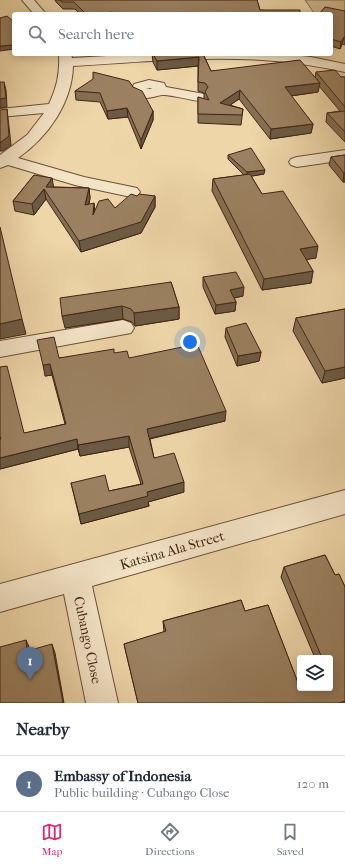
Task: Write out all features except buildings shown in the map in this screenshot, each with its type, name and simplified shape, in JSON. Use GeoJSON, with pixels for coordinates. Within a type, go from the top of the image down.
{"type":"FeatureCollection","features":[{"type":"Feature","properties":{"kind":"street"},"geometry":{"type":"LineString","coordinates":[[28,0],[38,12]]}},
{"type":"Feature","properties":{"kind":"street"},"geometry":{"type":"LineString","coordinates":[[3,161],[24,146],[47,121],[66,78],[66,58],[148,58],[194,56]]}},
{"type":"Feature","properties":{"kind":"street"},"geometry":{"type":"LineString","coordinates":[[269,56],[284,57],[345,68]]}},
{"type":"Feature","properties":{"kind":"street"},"geometry":{"type":"LineString","coordinates":[[148,58],[154,87],[199,97]]}},
{"type":"Feature","properties":{"kind":"street"},"geometry":{"type":"LineString","coordinates":[[0,113],[54,108]]}},
{"type":"Feature","properties":{"kind":"street"},"geometry":{"type":"LineString","coordinates":[[297,162],[345,155]]}},
{"type":"Feature","properties":{"kind":"street"},"geometry":{"type":"LineString","coordinates":[[3,161],[80,181],[131,192]]}},
{"type":"Feature","properties":{"kind":"street"},"geometry":{"type":"LineString","coordinates":[[0,349],[123,328]]}},
{"type":"Feature","properties":{"kind":"street","name":"Katsina Ala Street"},"geometry":{"type":"LineString","coordinates":[[0,598],[345,502]]}},
{"type":"Feature","properties":{"kind":"street","name":"Cubango Close"},"geometry":{"type":"LineString","coordinates":[[75,577],[102,703]]}},
{"type":"Feature","properties":{"kind":"shaded area"},"geometry":{"type":"Polygon","coordinates":[[[305,0],[345,0],[345,15],[333,14],[333,12],[313,12],[305,0]]]}},
{"type":"Feature","properties":{"kind":"place","name":"Embassy of Indonesia"},"geometry":{"type":"Point","coordinates":[30,680]}}]}
